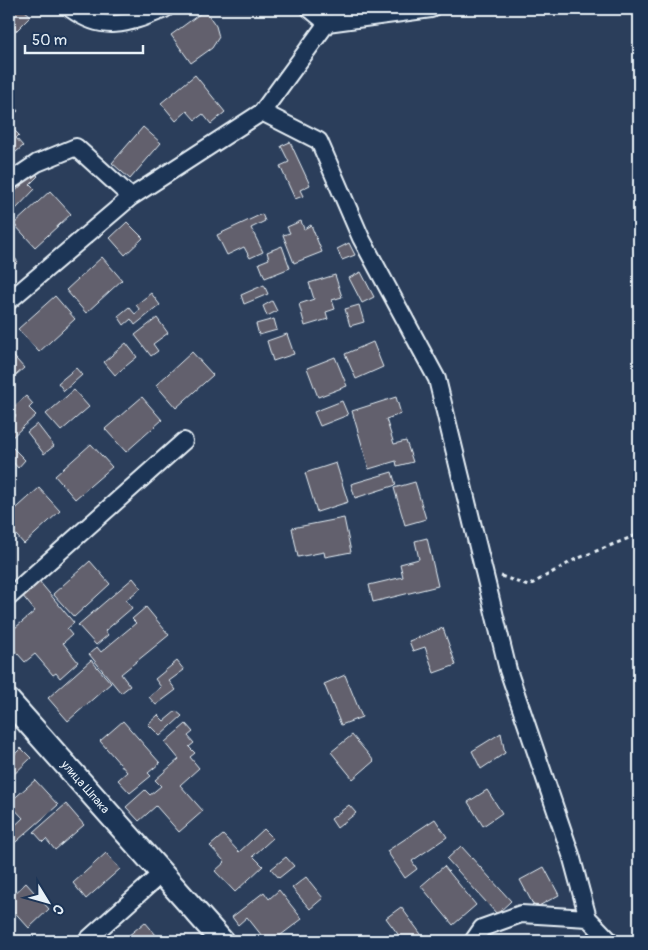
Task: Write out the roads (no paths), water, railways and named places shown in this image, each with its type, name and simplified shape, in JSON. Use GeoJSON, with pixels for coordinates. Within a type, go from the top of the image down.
{"type":"FeatureCollection","features":[{"type":"Feature","properties":{"kind":"street"},"geometry":{"type":"LineString","coordinates":[[71,9],[80,16],[107,25],[136,20],[165,9]]}},
{"type":"Feature","properties":{"kind":"street"},"geometry":{"type":"LineString","coordinates":[[310,9],[327,23]]}},
{"type":"Feature","properties":{"kind":"street"},"geometry":{"type":"LineString","coordinates":[[9,301],[131,197],[262,112],[327,23],[431,9]]}},
{"type":"Feature","properties":{"kind":"street"},"geometry":{"type":"LineString","coordinates":[[262,112],[319,141],[362,238],[437,379],[508,670],[571,855],[588,918],[610,941]]}},
{"type":"Feature","properties":{"kind":"street"},"geometry":{"type":"LineString","coordinates":[[9,182],[37,163],[76,147],[131,197]]}},
{"type":"Feature","properties":{"kind":"street"},"geometry":{"type":"LineString","coordinates":[[9,596],[184,441]]}},
{"type":"Feature","properties":{"kind":"street","name":"улица Шпака"},"geometry":{"type":"LineString","coordinates":[[9,701],[222,941]]}},
{"type":"Feature","properties":{"kind":"street"},"geometry":{"type":"LineString","coordinates":[[86,941],[161,874]]}},
{"type":"Feature","properties":{"kind":"street"},"geometry":{"type":"LineString","coordinates":[[473,941],[482,928],[521,914],[588,918]]}}]}
